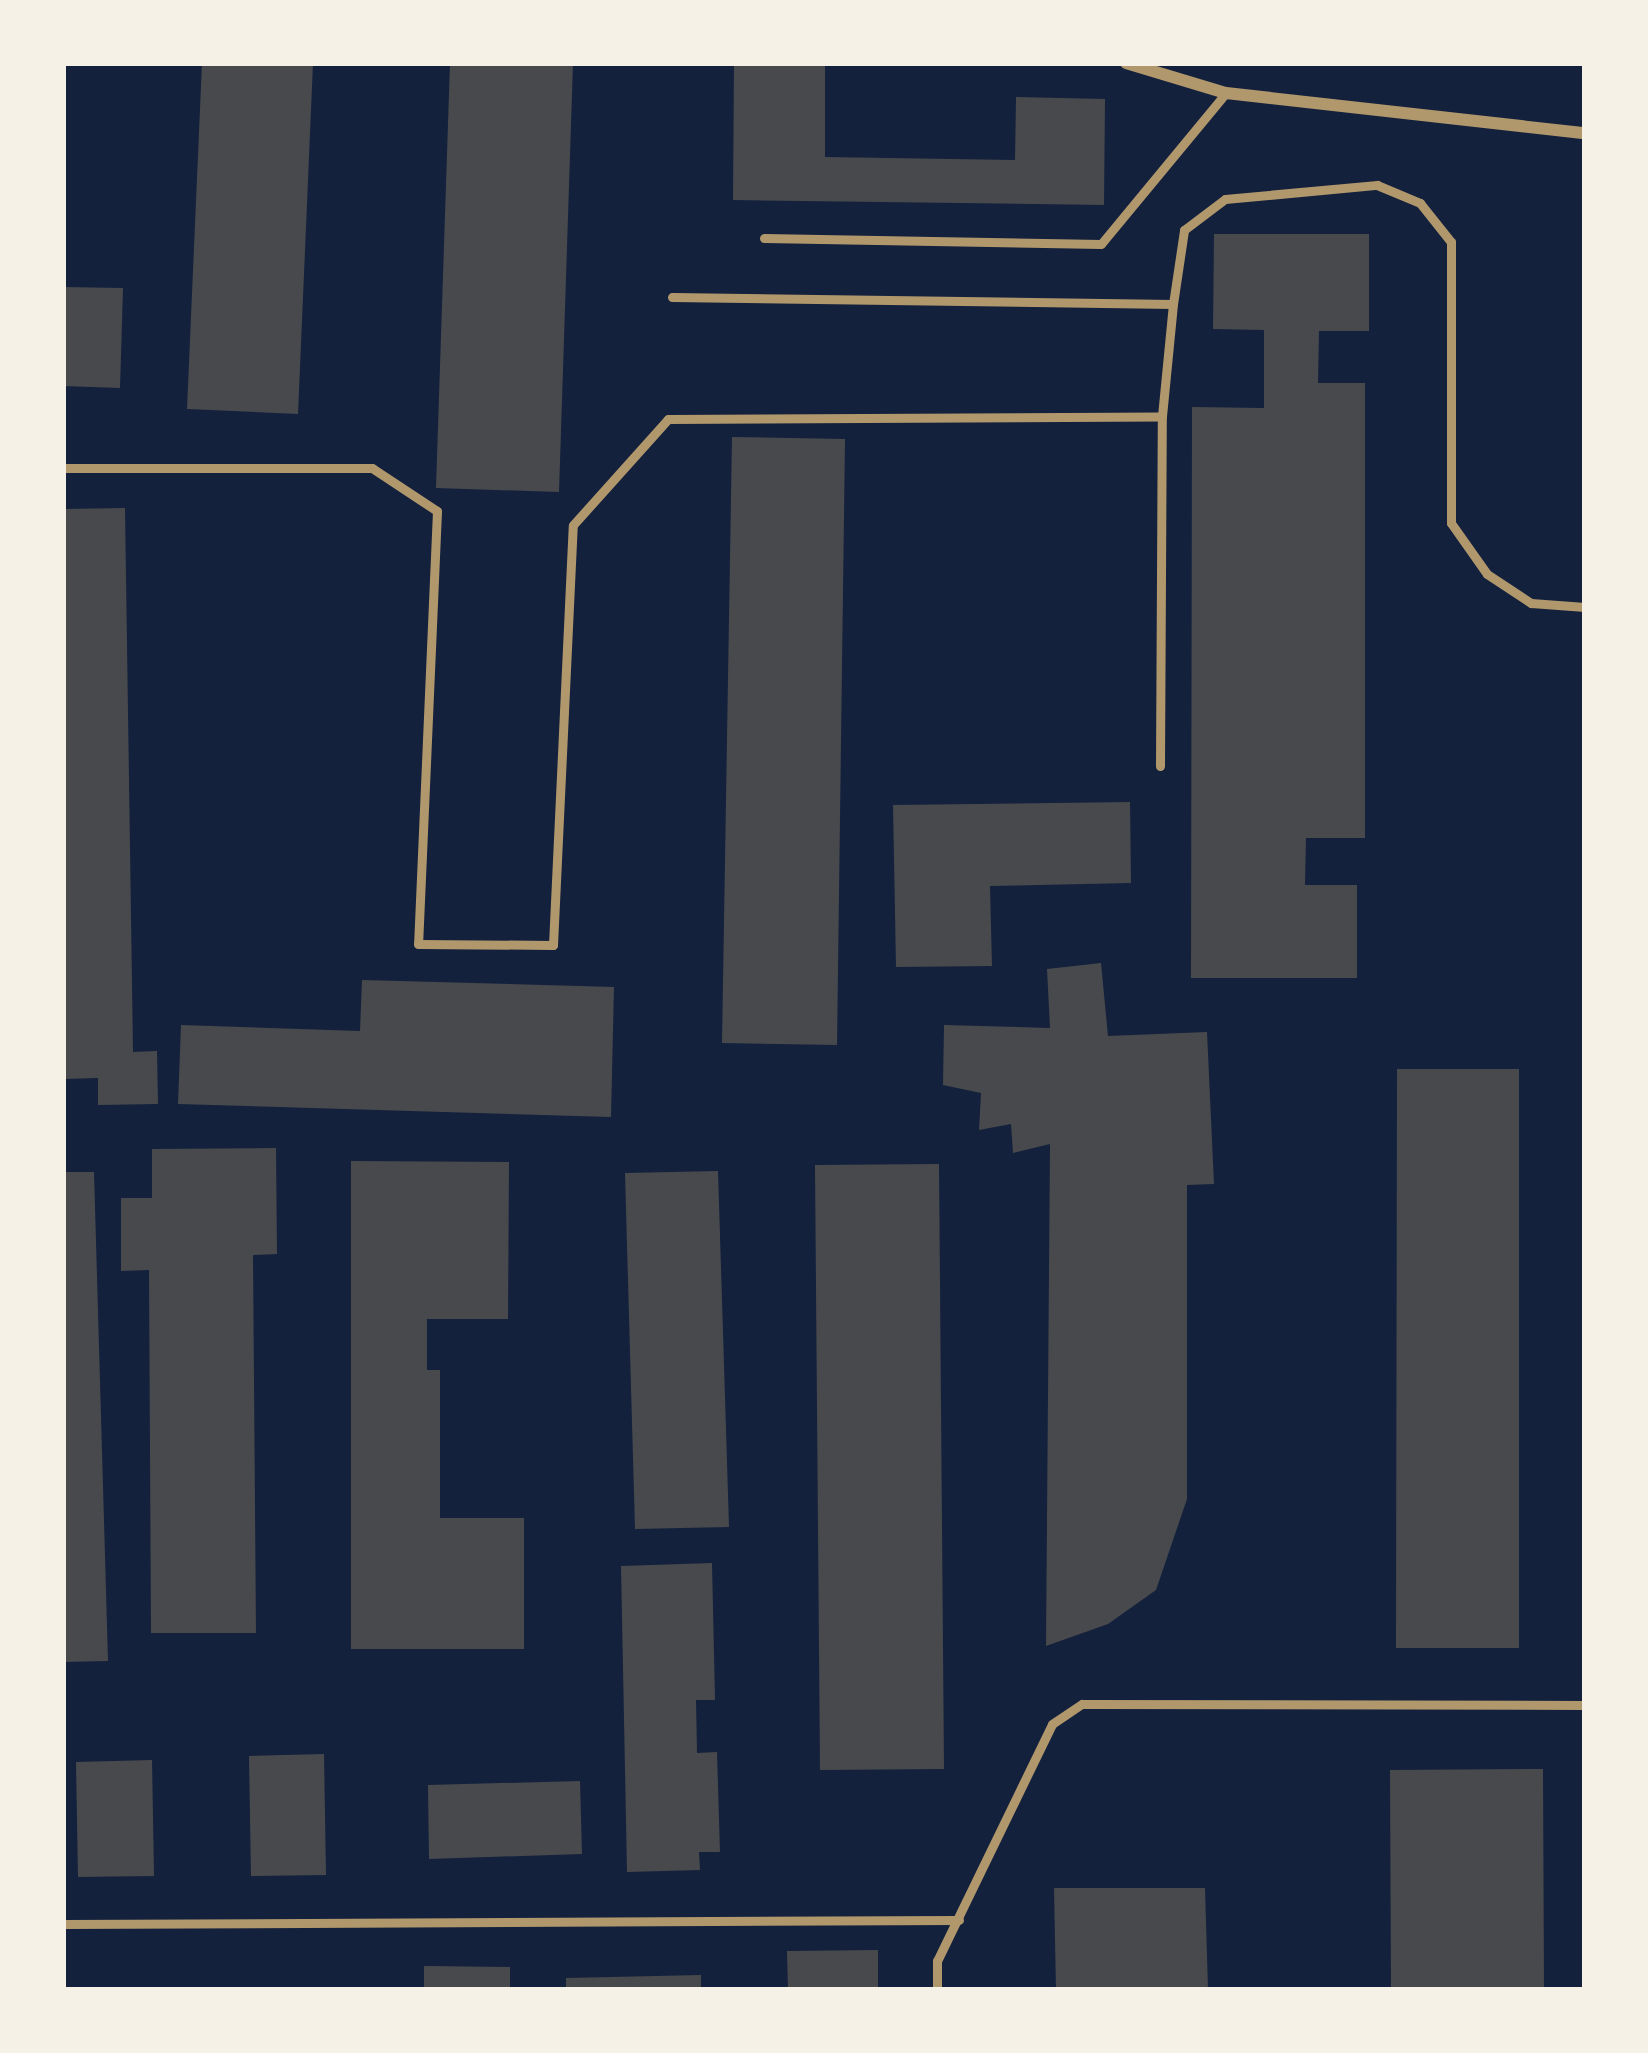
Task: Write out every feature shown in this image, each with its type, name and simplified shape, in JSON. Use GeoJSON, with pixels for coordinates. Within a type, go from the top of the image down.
{"type":"FeatureCollection","features":[{"type":"Feature","properties":{"kind":"street"},"geometry":{"type":"LineString","coordinates":[[1126,63],[1226,93],[1585,133]]}},
{"type":"Feature","properties":{"kind":"lane"},"geometry":{"type":"LineString","coordinates":[[764,238],[1101,244],[1226,93]]}},
{"type":"Feature","properties":{"kind":"lane"},"geometry":{"type":"LineString","coordinates":[[1160,766],[1162,416],[1173,304],[1184,230],[1225,199],[1377,185],[1420,203],[1451,242],[1451,523],[1487,574],[1531,603],[1585,607]]}},
{"type":"Feature","properties":{"kind":"lane"},"geometry":{"type":"LineString","coordinates":[[672,297],[1173,304]]}},
{"type":"Feature","properties":{"kind":"lane"},"geometry":{"type":"LineString","coordinates":[[63,468],[372,468],[437,511],[418,944],[553,945],[573,525],[668,419],[1162,416]]}},
{"type":"Feature","properties":{"kind":"lane"},"geometry":{"type":"LineString","coordinates":[[937,1990],[938,1960],[1052,1724],[1082,1705],[1585,1705]]}},
{"type":"Feature","properties":{"kind":"lane"},"geometry":{"type":"LineString","coordinates":[[63,1924],[959,1920]]}},
{"type":"Feature","properties":{"kind":"building"},"geometry":{"type":"Polygon","coordinates":[[[202,63],[313,63],[298,414],[187,409],[202,63]]]}},
{"type":"Feature","properties":{"kind":"building"},"geometry":{"type":"Polygon","coordinates":[[[450,63],[573,63],[559,492],[436,488],[450,63]]]}},
{"type":"Feature","properties":{"kind":"building"},"geometry":{"type":"Polygon","coordinates":[[[734,63],[825,63],[825,157],[1015,160],[1016,97],[1105,99],[1104,205],[733,200],[734,63]]]}},
{"type":"Feature","properties":{"kind":"building"},"geometry":{"type":"Polygon","coordinates":[[[1214,234],[1369,234],[1369,331],[1319,331],[1318,383],[1365,383],[1365,838],[1306,838],[1305,885],[1357,885],[1357,978],[1191,978],[1192,407],[1264,408],[1264,330],[1213,329],[1214,234]]]}},
{"type":"Feature","properties":{"kind":"building"},"geometry":{"type":"Polygon","coordinates":[[[63,287],[123,288],[120,388],[63,386],[63,287]]]}},
{"type":"Feature","properties":{"kind":"building"},"geometry":{"type":"Polygon","coordinates":[[[732,437],[845,439],[837,1045],[722,1043],[732,437]]]}},
{"type":"Feature","properties":{"kind":"building"},"geometry":{"type":"Polygon","coordinates":[[[125,508],[133,1052],[157,1051],[158,1104],[98,1105],[98,1078],[63,1079],[63,509],[125,508]]]}},
{"type":"Feature","properties":{"kind":"building"},"geometry":{"type":"Polygon","coordinates":[[[1130,802],[1131,883],[990,886],[992,966],[896,967],[893,805],[1130,802]]]}},
{"type":"Feature","properties":{"kind":"building"},"geometry":{"type":"Polygon","coordinates":[[[1101,963],[1108,1036],[1207,1032],[1214,1184],[1187,1185],[1187,1499],[1156,1590],[1108,1624],[1046,1646],[1050,1144],[1013,1153],[1011,1124],[979,1130],[981,1093],[943,1085],[944,1025],[1050,1028],[1047,969],[1101,963]]]}},
{"type":"Feature","properties":{"kind":"building"},"geometry":{"type":"Polygon","coordinates":[[[362,980],[614,987],[611,1117],[178,1104],[181,1025],[360,1031],[362,980]]]}},
{"type":"Feature","properties":{"kind":"building"},"geometry":{"type":"Polygon","coordinates":[[[1397,1069],[1519,1069],[1519,1648],[1396,1648],[1397,1069]]]}},
{"type":"Feature","properties":{"kind":"building"},"geometry":{"type":"Polygon","coordinates":[[[276,1148],[277,1254],[253,1255],[256,1633],[151,1633],[149,1270],[121,1271],[121,1198],[152,1198],[152,1149],[276,1148]]]}},
{"type":"Feature","properties":{"kind":"building"},"geometry":{"type":"Polygon","coordinates":[[[351,1161],[509,1162],[508,1319],[427,1319],[427,1370],[440,1370],[440,1518],[524,1518],[524,1649],[351,1649],[351,1161]]]}},
{"type":"Feature","properties":{"kind":"building"},"geometry":{"type":"Polygon","coordinates":[[[939,1164],[944,1769],[820,1770],[815,1165],[939,1164]]]}},
{"type":"Feature","properties":{"kind":"building"},"geometry":{"type":"Polygon","coordinates":[[[718,1171],[729,1527],[635,1529],[625,1173],[718,1171]]]}},
{"type":"Feature","properties":{"kind":"building"},"geometry":{"type":"Polygon","coordinates":[[[63,1172],[94,1172],[108,1661],[63,1662],[63,1172]]]}},
{"type":"Feature","properties":{"kind":"building"},"geometry":{"type":"Polygon","coordinates":[[[712,1563],[715,1700],[696,1700],[697,1753],[717,1752],[720,1852],[699,1852],[700,1870],[627,1872],[621,1566],[712,1563]]]}},
{"type":"Feature","properties":{"kind":"building"},"geometry":{"type":"Polygon","coordinates":[[[324,1754],[326,1875],[251,1876],[249,1756],[324,1754]]]}},
{"type":"Feature","properties":{"kind":"building"},"geometry":{"type":"Polygon","coordinates":[[[152,1760],[154,1876],[78,1877],[76,1762],[152,1760]]]}},
{"type":"Feature","properties":{"kind":"building"},"geometry":{"type":"Polygon","coordinates":[[[1543,1769],[1544,1990],[1391,1990],[1390,1770],[1543,1769]]]}},
{"type":"Feature","properties":{"kind":"building"},"geometry":{"type":"Polygon","coordinates":[[[580,1781],[582,1854],[429,1859],[428,1785],[580,1781]]]}},
{"type":"Feature","properties":{"kind":"building"},"geometry":{"type":"Polygon","coordinates":[[[1054,1888],[1205,1888],[1208,1990],[1056,1990],[1054,1888]]]}},
{"type":"Feature","properties":{"kind":"building"},"geometry":{"type":"Polygon","coordinates":[[[878,1950],[878,1990],[788,1990],[787,1951],[878,1950]]]}},
{"type":"Feature","properties":{"kind":"building"},"geometry":{"type":"Polygon","coordinates":[[[424,1966],[510,1967],[510,1990],[424,1990],[424,1966]]]}},
{"type":"Feature","properties":{"kind":"building"},"geometry":{"type":"Polygon","coordinates":[[[701,1975],[701,1990],[566,1990],[566,1978],[701,1975]]]}}]}
